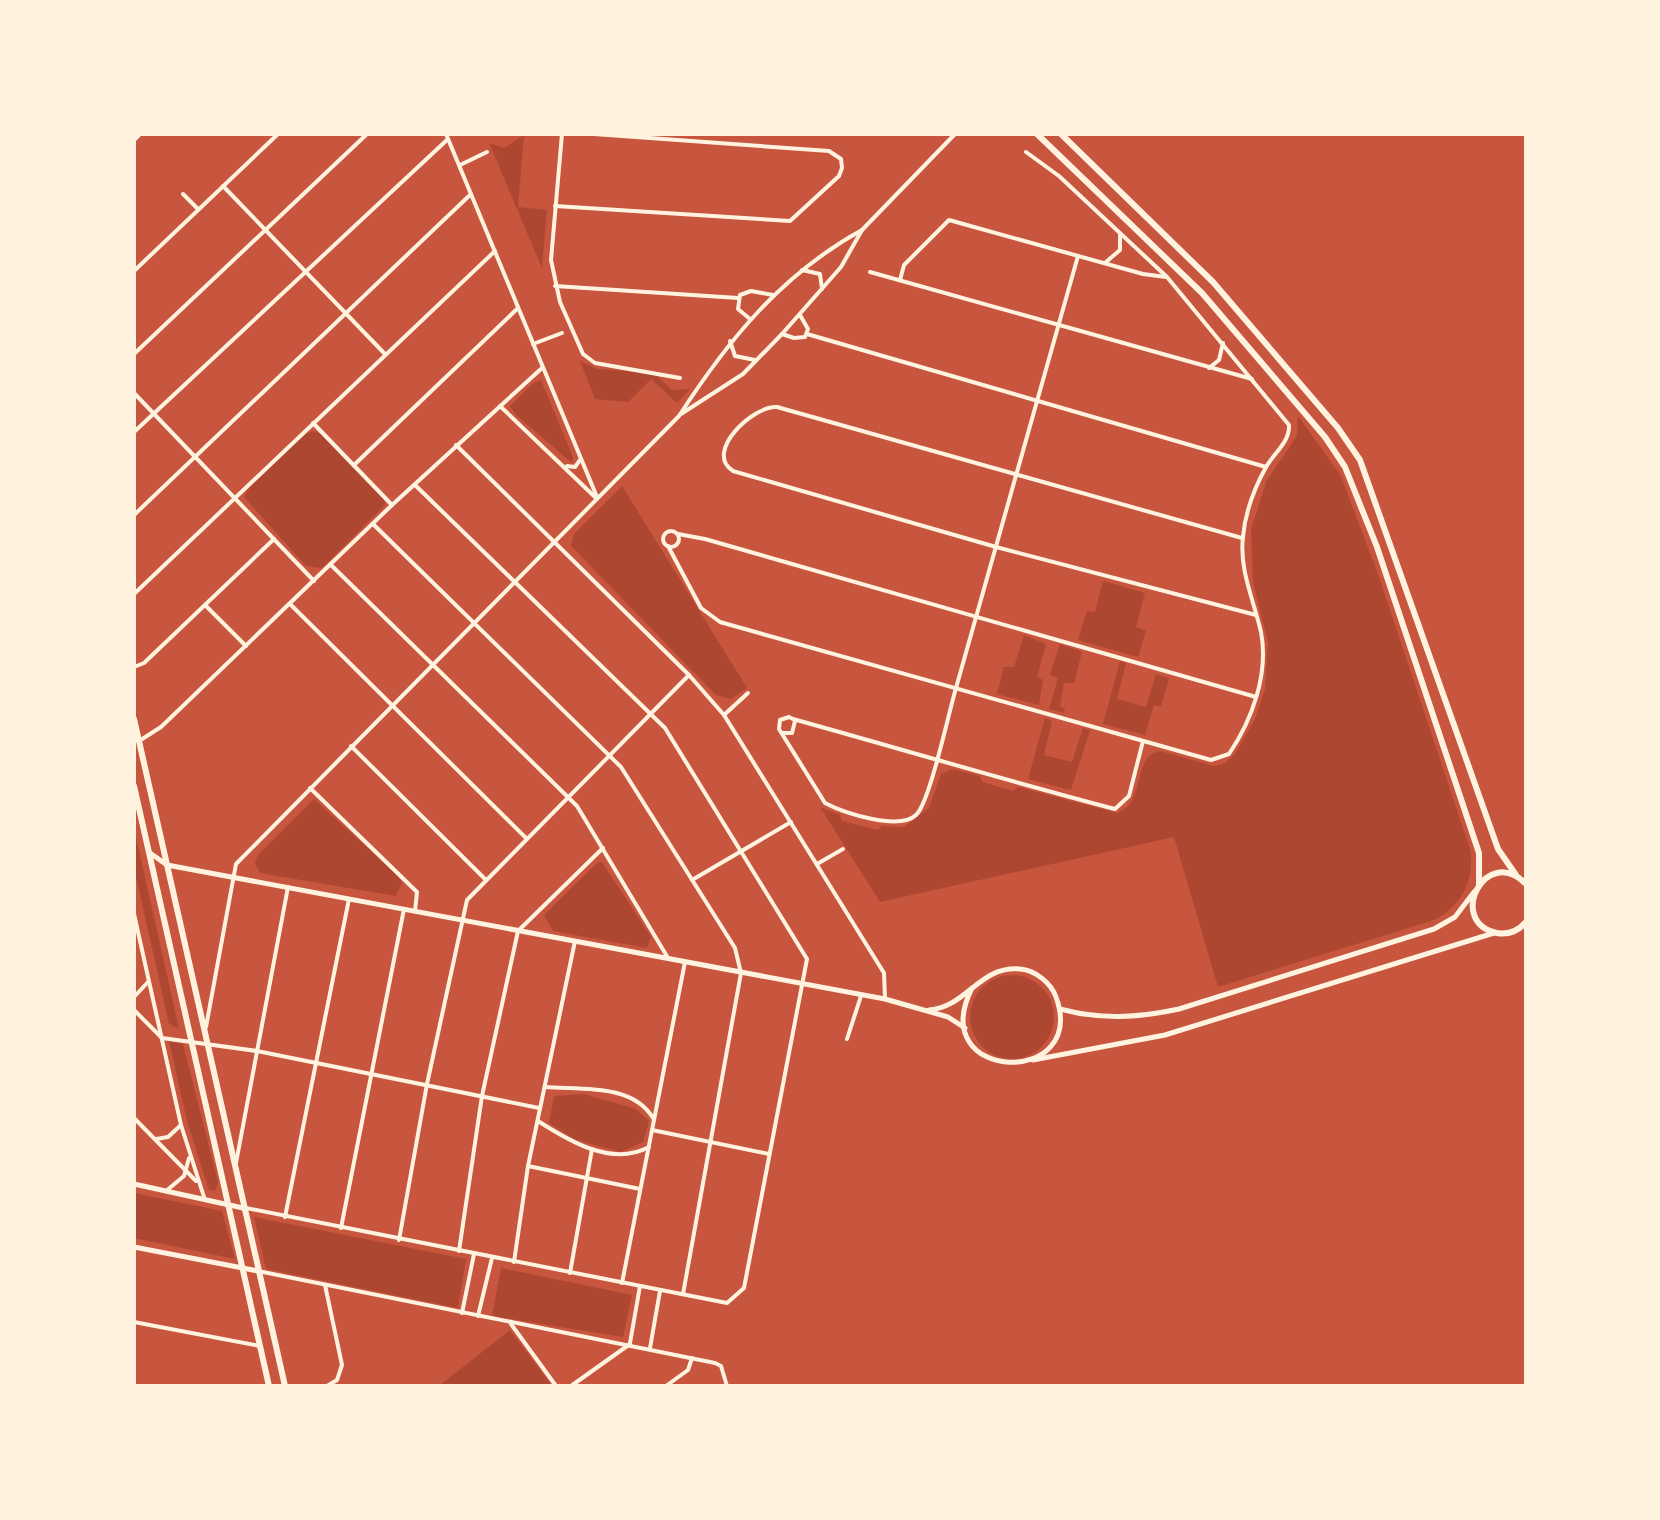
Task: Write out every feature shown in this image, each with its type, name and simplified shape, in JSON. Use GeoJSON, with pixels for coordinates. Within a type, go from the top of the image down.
{"type":"FeatureCollection","features":[{"type":"Feature","properties":{"kind":"main road"},"geometry":{"type":"LineString","coordinates":[[1037,134],[1202,293],[1325,437],[1345,467],[1377,547],[1479,853],[1479,884]]}},
{"type":"Feature","properties":{"kind":"main road"},"geometry":{"type":"LineString","coordinates":[[1061,134],[1213,282],[1338,428],[1360,460],[1498,849],[1516,875],[1525,882]]}},
{"type":"Feature","properties":{"kind":"main road"},"geometry":{"type":"LineString","coordinates":[[134,719],[285,1386]]}},
{"type":"Feature","properties":{"kind":"main road"},"geometry":{"type":"LineString","coordinates":[[134,786],[269,1386]]}},
{"type":"Feature","properties":{"kind":"main road"},"geometry":{"type":"LineString","coordinates":[[137,797],[146,798],[152,794]]}},
{"type":"Feature","properties":{"kind":"main road"},"geometry":{"type":"LineString","coordinates":[[1516,875],[1496,873],[1479,884],[1474,892],[1473,912],[1485,928],[1494,932],[1514,931],[1525,924]]}},
{"type":"Feature","properties":{"kind":"street"},"geometry":{"type":"LineString","coordinates":[[134,140],[140,134]]}},
{"type":"Feature","properties":{"kind":"street"},"geometry":{"type":"LineString","coordinates":[[134,271],[278,134]]}},
{"type":"Feature","properties":{"kind":"street"},"geometry":{"type":"LineString","coordinates":[[134,354],[367,134]]}},
{"type":"Feature","properties":{"kind":"street"},"geometry":{"type":"LineString","coordinates":[[562,134],[551,260],[555,286],[588,360],[680,378]]}},
{"type":"Feature","properties":{"kind":"street"},"geometry":{"type":"LineString","coordinates":[[555,206],[790,221],[839,176],[842,163],[829,151],[594,134]]}},
{"type":"Feature","properties":{"kind":"street"},"geometry":{"type":"LineString","coordinates":[[679,416],[743,374],[841,267],[862,230],[955,134]]}},
{"type":"Feature","properties":{"kind":"street"},"geometry":{"type":"LineString","coordinates":[[134,432],[447,136],[597,498]]}},
{"type":"Feature","properties":{"kind":"street"},"geometry":{"type":"LineString","coordinates":[[459,165],[487,152]]}},
{"type":"Feature","properties":{"kind":"street"},"geometry":{"type":"LineString","coordinates":[[1026,152],[1059,176],[1167,277],[1289,425],[1287,440],[1256,486],[1242,538],[1248,599],[1256,615],[1263,651],[1256,697],[1234,746],[1218,760],[956,689],[712,618],[701,608],[663,538],[674,531],[705,539],[1256,697]]}},
{"type":"Feature","properties":{"kind":"street"},"geometry":{"type":"LineString","coordinates":[[223,186],[267,228],[384,353]]}},
{"type":"Feature","properties":{"kind":"street"},"geometry":{"type":"LineString","coordinates":[[183,194],[198,209]]}},
{"type":"Feature","properties":{"kind":"street"},"geometry":{"type":"LineString","coordinates":[[134,515],[471,194]]}},
{"type":"Feature","properties":{"kind":"street"},"geometry":{"type":"LineString","coordinates":[[900,280],[904,265],[949,220],[1167,277]]}},
{"type":"Feature","properties":{"kind":"street"},"geometry":{"type":"LineString","coordinates":[[205,1030],[236,864],[432,662],[679,416],[730,341],[773,295],[823,251],[862,230]]}},
{"type":"Feature","properties":{"kind":"street"},"geometry":{"type":"LineString","coordinates":[[1104,263],[1120,250],[1120,235]]}},
{"type":"Feature","properties":{"kind":"street"},"geometry":{"type":"LineString","coordinates":[[134,594],[384,353],[495,251]]}},
{"type":"Feature","properties":{"kind":"street"},"geometry":{"type":"LineString","coordinates":[[1078,256],[1017,476],[996,547],[977,617],[956,689],[936,759],[922,808],[910,819],[896,823],[825,803],[782,733],[780,720],[793,719],[936,759],[1115,809],[1129,796],[1143,741]]}},
{"type":"Feature","properties":{"kind":"street"},"geometry":{"type":"LineString","coordinates":[[800,270],[808,268],[820,274],[821,291]]}},
{"type":"Feature","properties":{"kind":"street"},"geometry":{"type":"LineString","coordinates":[[870,272],[1058,328],[1253,379]]}},
{"type":"Feature","properties":{"kind":"street"},"geometry":{"type":"LineString","coordinates":[[555,286],[738,298],[747,291],[773,295]]}},
{"type":"Feature","properties":{"kind":"street"},"geometry":{"type":"LineString","coordinates":[[738,298],[738,309],[750,319]]}},
{"type":"Feature","properties":{"kind":"street"},"geometry":{"type":"LineString","coordinates":[[354,465],[517,309]]}},
{"type":"Feature","properties":{"kind":"street"},"geometry":{"type":"LineString","coordinates":[[782,334],[800,339],[807,334],[808,329],[800,315]]}},
{"type":"Feature","properties":{"kind":"street"},"geometry":{"type":"LineString","coordinates":[[533,344],[562,333]]}},
{"type":"Feature","properties":{"kind":"street"},"geometry":{"type":"LineString","coordinates":[[807,334],[1266,467]]}},
{"type":"Feature","properties":{"kind":"street"},"geometry":{"type":"LineString","coordinates":[[730,341],[732,351],[740,360],[756,360]]}},
{"type":"Feature","properties":{"kind":"street"},"geometry":{"type":"LineString","coordinates":[[1207,369],[1219,360],[1223,343]]}},
{"type":"Feature","properties":{"kind":"street"},"geometry":{"type":"LineString","coordinates":[[139,741],[161,727],[392,505],[542,368]]}},
{"type":"Feature","properties":{"kind":"street"},"geometry":{"type":"LineString","coordinates":[[134,393],[314,581]]}},
{"type":"Feature","properties":{"kind":"street"},"geometry":{"type":"LineString","coordinates":[[499,406],[597,498]]}},
{"type":"Feature","properties":{"kind":"street"},"geometry":{"type":"LineString","coordinates":[[1242,538],[777,407],[758,410],[725,444],[722,460],[733,471],[996,547],[1256,615]]}},
{"type":"Feature","properties":{"kind":"street"},"geometry":{"type":"LineString","coordinates":[[313,423],[392,505]]}},
{"type":"Feature","properties":{"kind":"street"},"geometry":{"type":"LineString","coordinates":[[456,445],[689,675],[724,715],[884,973],[885,999]]}},
{"type":"Feature","properties":{"kind":"street"},"geometry":{"type":"LineString","coordinates":[[561,462],[572,468],[580,460]]}},
{"type":"Feature","properties":{"kind":"street"},"geometry":{"type":"LineString","coordinates":[[134,1184],[399,1240],[727,1303],[736,1299],[744,1288],[807,959],[665,728],[415,485]]}},
{"type":"Feature","properties":{"kind":"street"},"geometry":{"type":"LineString","coordinates":[[373,524],[621,767],[735,948],[741,973],[683,1295]]}},
{"type":"Feature","properties":{"kind":"street"},"geometry":{"type":"LineString","coordinates":[[668,546],[678,544],[678,534]]}},
{"type":"Feature","properties":{"kind":"street"},"geometry":{"type":"LineString","coordinates":[[134,667],[144,663],[274,539]]}},
{"type":"Feature","properties":{"kind":"street"},"geometry":{"type":"LineString","coordinates":[[331,565],[567,797],[603,848],[668,958]]}},
{"type":"Feature","properties":{"kind":"street"},"geometry":{"type":"LineString","coordinates":[[290,604],[526,838]]}},
{"type":"Feature","properties":{"kind":"street"},"geometry":{"type":"LineString","coordinates":[[206,606],[246,646]]}},
{"type":"Feature","properties":{"kind":"street"},"geometry":{"type":"LineString","coordinates":[[399,1240],[427,1084],[467,900],[689,675]]}},
{"type":"Feature","properties":{"kind":"street"},"geometry":{"type":"LineString","coordinates":[[724,715],[748,693]]}},
{"type":"Feature","properties":{"kind":"street"},"geometry":{"type":"LineString","coordinates":[[782,733],[795,730],[793,719]]}},
{"type":"Feature","properties":{"kind":"street"},"geometry":{"type":"LineString","coordinates":[[351,746],[485,879]]}},
{"type":"Feature","properties":{"kind":"street"},"geometry":{"type":"LineString","coordinates":[[310,788],[417,892],[415,911]]}},
{"type":"Feature","properties":{"kind":"street"},"geometry":{"type":"LineString","coordinates":[[692,880],[791,822]]}},
{"type":"Feature","properties":{"kind":"street"},"geometry":{"type":"LineString","coordinates":[[459,1251],[482,1096],[518,931],[603,848]]}},
{"type":"Feature","properties":{"kind":"street"},"geometry":{"type":"LineString","coordinates":[[817,864],[843,849]]}},
{"type":"Feature","properties":{"kind":"street"},"geometry":{"type":"LineString","coordinates":[[150,853],[167,865],[885,999],[926,1010],[956,1021],[965,1028]]}},
{"type":"Feature","properties":{"kind":"street"},"geometry":{"type":"LineString","coordinates":[[155,873],[167,865]]}},
{"type":"Feature","properties":{"kind":"street"},"geometry":{"type":"LineString","coordinates":[[236,1166],[288,887]]}},
{"type":"Feature","properties":{"kind":"street"},"geometry":{"type":"LineString","coordinates":[[1060,1009],[1082,1015],[1138,1018],[1179,1009],[1434,929],[1455,917],[1474,892]]}},
{"type":"Feature","properties":{"kind":"street"},"geometry":{"type":"LineString","coordinates":[[285,1217],[349,899]]}},
{"type":"Feature","properties":{"kind":"street"},"geometry":{"type":"LineString","coordinates":[[341,1228],[404,909]]}},
{"type":"Feature","properties":{"kind":"street"},"geometry":{"type":"LineString","coordinates":[[134,914],[181,1125],[204,1197]]}},
{"type":"Feature","properties":{"kind":"street"},"geometry":{"type":"LineString","coordinates":[[972,988],[966,1001],[965,1028],[973,1046],[985,1057],[1008,1064],[1165,1035],[1494,932]]}},
{"type":"Feature","properties":{"kind":"street"},"geometry":{"type":"LineString","coordinates":[[514,1262],[539,1108],[575,941]]}},
{"type":"Feature","properties":{"kind":"street"},"geometry":{"type":"LineString","coordinates":[[622,1283],[685,962]]}},
{"type":"Feature","properties":{"kind":"street"},"geometry":{"type":"LineString","coordinates":[[926,1010],[949,1007],[986,975],[1004,968],[1023,969],[1041,977],[1054,991],[1060,1009],[1059,1029],[1049,1048],[1033,1060]]}},
{"type":"Feature","properties":{"kind":"street"},"geometry":{"type":"LineString","coordinates":[[134,997],[149,980]]}},
{"type":"Feature","properties":{"kind":"street"},"geometry":{"type":"LineString","coordinates":[[847,1039],[861,996]]}},
{"type":"Feature","properties":{"kind":"street"},"geometry":{"type":"LineString","coordinates":[[134,1010],[162,1038],[257,1051],[539,1108]]}},
{"type":"Feature","properties":{"kind":"street"},"geometry":{"type":"LineString","coordinates":[[545,1087],[586,1087],[610,1092],[636,1101],[654,1120]]}},
{"type":"Feature","properties":{"kind":"street"},"geometry":{"type":"LineString","coordinates":[[134,1118],[198,1183]]}},
{"type":"Feature","properties":{"kind":"street"},"geometry":{"type":"LineString","coordinates":[[538,1121],[569,1141],[592,1149],[622,1154],[649,1147]]}},
{"type":"Feature","properties":{"kind":"street"},"geometry":{"type":"LineString","coordinates":[[155,1140],[168,1137],[181,1125]]}},
{"type":"Feature","properties":{"kind":"street"},"geometry":{"type":"LineString","coordinates":[[652,1130],[769,1154]]}},
{"type":"Feature","properties":{"kind":"street"},"geometry":{"type":"LineString","coordinates":[[570,1273],[592,1149]]}},
{"type":"Feature","properties":{"kind":"street"},"geometry":{"type":"LineString","coordinates":[[166,1191],[175,1187],[186,1172],[189,1156]]}},
{"type":"Feature","properties":{"kind":"street"},"geometry":{"type":"LineString","coordinates":[[528,1166],[640,1189]]}},
{"type":"Feature","properties":{"kind":"street"},"geometry":{"type":"LineString","coordinates":[[134,1247],[650,1348],[721,1366],[727,1386]]}},
{"type":"Feature","properties":{"kind":"street"},"geometry":{"type":"LineString","coordinates":[[462,1313],[474,1254]]}},
{"type":"Feature","properties":{"kind":"street"},"geometry":{"type":"LineString","coordinates":[[478,1316],[492,1258]]}},
{"type":"Feature","properties":{"kind":"street"},"geometry":{"type":"LineString","coordinates":[[325,1285],[342,1365],[337,1380],[327,1386]]}},
{"type":"Feature","properties":{"kind":"street"},"geometry":{"type":"LineString","coordinates":[[571,1386],[630,1344],[640,1286]]}},
{"type":"Feature","properties":{"kind":"street"},"geometry":{"type":"LineString","coordinates":[[650,1348],[660,1290]]}},
{"type":"Feature","properties":{"kind":"street"},"geometry":{"type":"LineString","coordinates":[[134,1322],[260,1346]]}},
{"type":"Feature","properties":{"kind":"street"},"geometry":{"type":"LineString","coordinates":[[509,1322],[556,1386]]}},
{"type":"Feature","properties":{"kind":"street"},"geometry":{"type":"LineString","coordinates":[[666,1386],[688,1370],[692,1358]]}},
{"type":"Feature","properties":{"kind":"shaded area"},"geometry":{"type":"Polygon","coordinates":[[[524,135],[518,207],[547,210],[542,268],[489,143],[504,148],[524,135]]]}},
{"type":"Feature","properties":{"kind":"shaded area"},"geometry":{"type":"Polygon","coordinates":[[[580,361],[597,369],[654,373],[672,390],[690,389],[677,403],[651,379],[628,402],[595,399],[580,361]]]}},
{"type":"Feature","properties":{"kind":"shaded area"},"geometry":{"type":"Polygon","coordinates":[[[541,380],[573,457],[572,463],[516,415],[510,406],[532,384],[541,380]]]}},
{"type":"Feature","properties":{"kind":"shaded area"},"geometry":{"type":"Polygon","coordinates":[[[1298,416],[1341,476],[1378,574],[1470,849],[1468,881],[1459,900],[1434,920],[1218,987],[1174,837],[880,902],[820,807],[840,815],[842,821],[878,830],[882,826],[904,827],[929,808],[941,774],[952,769],[980,776],[982,782],[1013,791],[1018,787],[1117,813],[1132,800],[1145,761],[1151,755],[1160,751],[1214,766],[1225,763],[1235,754],[1255,719],[1265,689],[1268,642],[1253,582],[1251,529],[1267,480],[1297,436],[1298,416]]]}},
{"type":"Feature","properties":{"kind":"shaded area"},"geometry":{"type":"Polygon","coordinates":[[[313,431],[321,434],[384,499],[385,505],[322,568],[306,566],[244,497],[250,487],[304,435],[313,431]]]}},
{"type":"Feature","properties":{"kind":"shaded area"},"geometry":{"type":"Polygon","coordinates":[[[622,486],[747,688],[731,699],[716,695],[571,546],[574,534],[622,486]]]}},
{"type":"Feature","properties":{"kind":"shaded area"},"geometry":{"type":"Polygon","coordinates":[[[1103,581],[1145,593],[1136,627],[1146,631],[1138,657],[1078,640],[1087,611],[1095,612],[1103,581]]]}},
{"type":"Feature","properties":{"kind":"shaded area"},"geometry":{"type":"Polygon","coordinates":[[[1024,635],[1046,644],[1037,677],[1043,680],[1039,705],[997,694],[1004,667],[1014,667],[1024,635]]]}},
{"type":"Feature","properties":{"kind":"shaded area"},"geometry":{"type":"Polygon","coordinates":[[[1060,644],[1082,652],[1074,683],[1064,683],[1060,707],[1065,708],[1064,713],[1049,709],[1058,678],[1050,675],[1060,644]]]}},
{"type":"Feature","properties":{"kind":"shaded area"},"geometry":{"type":"Polygon","coordinates":[[[1120,661],[1126,663],[1117,699],[1146,707],[1156,674],[1169,678],[1161,707],[1154,705],[1145,735],[1103,724],[1120,661]]]}},
{"type":"Feature","properties":{"kind":"shaded area"},"geometry":{"type":"Polygon","coordinates":[[[1045,718],[1052,721],[1044,755],[1072,762],[1083,728],[1090,730],[1071,790],[1028,779],[1045,718]]]}},
{"type":"Feature","properties":{"kind":"shaded area"},"geometry":{"type":"Polygon","coordinates":[[[314,799],[397,875],[402,882],[396,896],[260,873],[255,863],[258,855],[314,799]]]}},
{"type":"Feature","properties":{"kind":"shaded area"},"geometry":{"type":"Polygon","coordinates":[[[134,828],[179,1029],[169,1024],[134,867],[134,828]]]}},
{"type":"Feature","properties":{"kind":"shaded area"},"geometry":{"type":"Polygon","coordinates":[[[602,862],[651,937],[647,948],[553,931],[544,915],[597,863],[602,862]]]}},
{"type":"Feature","properties":{"kind":"shaded area"},"geometry":{"type":"Polygon","coordinates":[[[1012,975],[1035,982],[1047,994],[1054,1017],[1047,1040],[1035,1052],[1012,1059],[989,1052],[977,1040],[970,1017],[977,994],[989,982],[1012,975]]]}},
{"type":"Feature","properties":{"kind":"shaded area"},"geometry":{"type":"Polygon","coordinates":[[[169,1041],[183,1044],[218,1182],[215,1191],[209,1190],[187,1121],[169,1041]]]}},
{"type":"Feature","properties":{"kind":"shaded area"},"geometry":{"type":"Polygon","coordinates":[[[584,1094],[636,1109],[649,1121],[643,1142],[621,1152],[576,1140],[549,1123],[554,1096],[584,1094]]]}},
{"type":"Feature","properties":{"kind":"shaded area"},"geometry":{"type":"Polygon","coordinates":[[[134,1193],[222,1211],[235,1259],[134,1238],[134,1193]]]}},
{"type":"Feature","properties":{"kind":"shaded area"},"geometry":{"type":"Polygon","coordinates":[[[254,1217],[466,1259],[458,1308],[266,1269],[254,1217]]]}},
{"type":"Feature","properties":{"kind":"shaded area"},"geometry":{"type":"Polygon","coordinates":[[[501,1268],[632,1295],[623,1337],[492,1316],[501,1268]]]}},
{"type":"Feature","properties":{"kind":"shaded area"},"geometry":{"type":"Polygon","coordinates":[[[510,1330],[552,1386],[440,1385],[510,1330]]]}}]}
